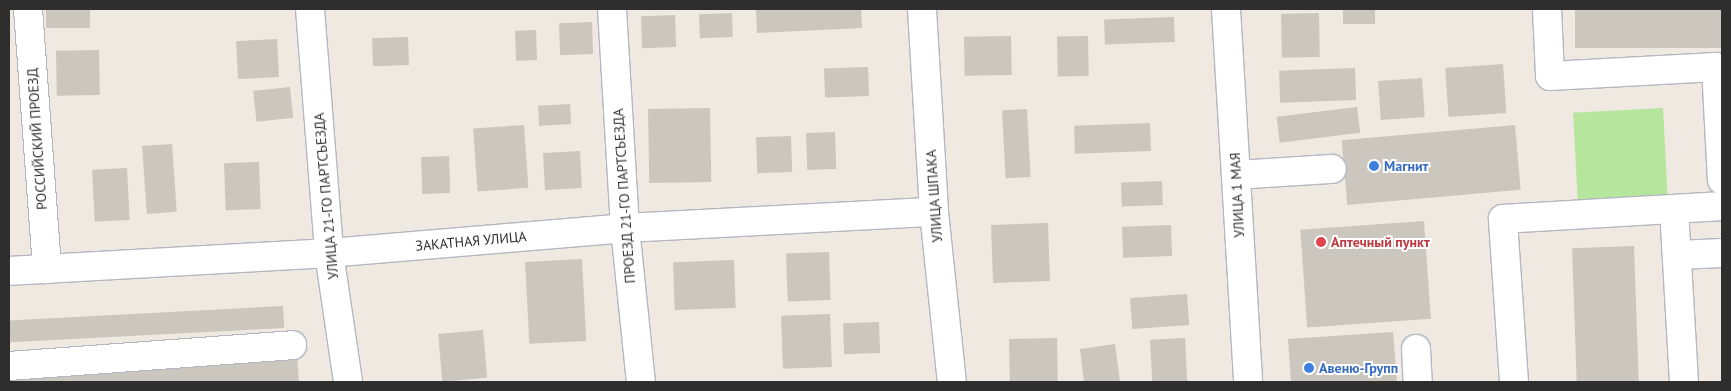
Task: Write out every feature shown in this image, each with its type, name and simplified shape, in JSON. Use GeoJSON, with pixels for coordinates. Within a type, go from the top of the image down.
{"type":"FeatureCollection","features":[{"type":"Feature","properties":{"kind":"street","name":"РОССИЙСКИЙ ПРОЕЗД"},"geometry":{"type":"LineString","coordinates":[[28,9],[47,269]]}},
{"type":"Feature","properties":{"kind":"street","name":"УЛИЦА 21-ГО ПАРТСЪЕЗДА"},"geometry":{"type":"LineString","coordinates":[[310,9],[329,253],[348,382]]}},
{"type":"Feature","properties":{"kind":"street","name":"ПРОЕЗД 21-ГО ПАРТСЪЕЗДА"},"geometry":{"type":"LineString","coordinates":[[612,9],[625,228],[641,382]]}},
{"type":"Feature","properties":{"kind":"street","name":"УЛИЦА ШПАКА"},"geometry":{"type":"LineString","coordinates":[[922,9],[934,212],[952,382]]}},
{"type":"Feature","properties":{"kind":"street","name":"УЛИЦА 1 МАЯ"},"geometry":{"type":"LineString","coordinates":[[1226,9],[1248,382]]}},
{"type":"Feature","properties":{"kind":"street"},"geometry":{"type":"LineString","coordinates":[[1547,9],[1550,76],[1716,68],[1722,180]]}},
{"type":"Feature","properties":{"kind":"street"},"geometry":{"type":"LineString","coordinates":[[1236,175],[1332,168]]}},
{"type":"Feature","properties":{"kind":"street"},"geometry":{"type":"LineString","coordinates":[[1514,382],[1503,219],[1722,206]]}},
{"type":"Feature","properties":{"kind":"street"},"geometry":{"type":"LineString","coordinates":[[1674,209],[1684,382]]}},
{"type":"Feature","properties":{"kind":"street","name":"ЗАКАТНАЯ УЛИЦА"},"geometry":{"type":"LineString","coordinates":[[9,271],[329,253],[625,228],[934,212]]}},
{"type":"Feature","properties":{"kind":"street"},"geometry":{"type":"LineString","coordinates":[[1678,255],[1722,253]]}},
{"type":"Feature","properties":{"kind":"street"},"geometry":{"type":"LineString","coordinates":[[9,366],[292,344]]}},
{"type":"Feature","properties":{"kind":"street"},"geometry":{"type":"LineString","coordinates":[[1416,349],[1418,382]]}},
{"type":"Feature","properties":{"kind":"green space"},"geometry":{"type":"Polygon","coordinates":[[[1663,108],[1668,195],[1578,200],[1573,113],[1663,108]]]}},
{"type":"Feature","properties":{"kind":"building"},"geometry":{"type":"Polygon","coordinates":[[[46,9],[90,9],[90,28],[46,28],[46,9]]]}},
{"type":"Feature","properties":{"kind":"building"},"geometry":{"type":"Polygon","coordinates":[[[756,9],[861,9],[862,28],[757,33],[756,9]]]}},
{"type":"Feature","properties":{"kind":"building"},"geometry":{"type":"Polygon","coordinates":[[[1343,9],[1375,9],[1375,24],[1343,24],[1343,9]]]}},
{"type":"Feature","properties":{"kind":"building"},"geometry":{"type":"Polygon","coordinates":[[[1575,9],[1722,9],[1722,48],[1575,48],[1575,9]]]}},
{"type":"Feature","properties":{"kind":"building"},"geometry":{"type":"Polygon","coordinates":[[[732,13],[733,37],[700,38],[699,14],[732,13]]]}},
{"type":"Feature","properties":{"kind":"building"},"geometry":{"type":"Polygon","coordinates":[[[1319,13],[1320,57],[1282,58],[1281,14],[1319,13]]]}},
{"type":"Feature","properties":{"kind":"building"},"geometry":{"type":"Polygon","coordinates":[[[675,15],[676,47],[642,48],[641,16],[675,15]]]}},
{"type":"Feature","properties":{"kind":"building"},"geometry":{"type":"Polygon","coordinates":[[[1174,17],[1175,42],[1105,44],[1104,19],[1174,17]]]}},
{"type":"Feature","properties":{"kind":"building"},"geometry":{"type":"Polygon","coordinates":[[[592,22],[593,54],[560,55],[559,23],[592,22]]]}},
{"type":"Feature","properties":{"kind":"building"},"geometry":{"type":"Polygon","coordinates":[[[536,30],[537,60],[516,61],[515,31],[536,30]]]}},
{"type":"Feature","properties":{"kind":"building"},"geometry":{"type":"Polygon","coordinates":[[[1011,36],[1012,75],[965,76],[964,37],[1011,36]]]}},
{"type":"Feature","properties":{"kind":"building"},"geometry":{"type":"Polygon","coordinates":[[[1088,36],[1089,76],[1058,77],[1057,37],[1088,36]]]}},
{"type":"Feature","properties":{"kind":"building"},"geometry":{"type":"Polygon","coordinates":[[[408,37],[409,65],[373,66],[372,38],[408,37]]]}},
{"type":"Feature","properties":{"kind":"building"},"geometry":{"type":"Polygon","coordinates":[[[277,39],[279,77],[238,79],[236,41],[277,39]]]}},
{"type":"Feature","properties":{"kind":"building"},"geometry":{"type":"Polygon","coordinates":[[[99,50],[100,95],[57,96],[56,51],[99,50]]]}},
{"type":"Feature","properties":{"kind":"building"},"geometry":{"type":"Polygon","coordinates":[[[1503,64],[1506,113],[1449,117],[1445,68],[1503,64]]]}},
{"type":"Feature","properties":{"kind":"building"},"geometry":{"type":"Polygon","coordinates":[[[868,67],[869,96],[825,98],[824,69],[868,67]]]}},
{"type":"Feature","properties":{"kind":"building"},"geometry":{"type":"Polygon","coordinates":[[[1355,68],[1356,100],[1280,103],[1279,71],[1355,68]]]}},
{"type":"Feature","properties":{"kind":"building"},"geometry":{"type":"Polygon","coordinates":[[[1422,78],[1425,117],[1381,120],[1378,81],[1422,78]]]}},
{"type":"Feature","properties":{"kind":"building"},"geometry":{"type":"Polygon","coordinates":[[[290,87],[293,118],[256,122],[253,91],[290,87]]]}},
{"type":"Feature","properties":{"kind":"building"},"geometry":{"type":"Polygon","coordinates":[[[570,104],[571,124],[539,126],[538,106],[570,104]]]}},
{"type":"Feature","properties":{"kind":"building"},"geometry":{"type":"Polygon","coordinates":[[[1357,107],[1360,133],[1280,143],[1277,117],[1357,107]]]}},
{"type":"Feature","properties":{"kind":"building"},"geometry":{"type":"Polygon","coordinates":[[[710,108],[711,182],[649,183],[648,109],[710,108]]]}},
{"type":"Feature","properties":{"kind":"building"},"geometry":{"type":"Polygon","coordinates":[[[1027,109],[1031,177],[1006,178],[1002,110],[1027,109]]]}},
{"type":"Feature","properties":{"kind":"building"},"geometry":{"type":"Polygon","coordinates":[[[1150,123],[1151,151],[1075,154],[1074,126],[1150,123]]]}},
{"type":"Feature","properties":{"kind":"building"},"geometry":{"type":"Polygon","coordinates":[[[524,125],[528,188],[478,191],[473,129],[524,125]]]}},
{"type":"Feature","properties":{"kind":"building"},"geometry":{"type":"Polygon","coordinates":[[[1515,125],[1521,190],[1347,205],[1342,140],[1515,125]]]}},
{"type":"Feature","properties":{"kind":"building"},"geometry":{"type":"Polygon","coordinates":[[[835,132],[836,169],[807,170],[806,133],[835,132]]]}},
{"type":"Feature","properties":{"kind":"building"},"geometry":{"type":"Polygon","coordinates":[[[791,136],[792,172],[757,173],[756,137],[791,136]]]}},
{"type":"Feature","properties":{"kind":"building"},"geometry":{"type":"Polygon","coordinates":[[[172,144],[177,212],[147,214],[142,146],[172,144]]]}},
{"type":"Feature","properties":{"kind":"building"},"geometry":{"type":"Polygon","coordinates":[[[580,151],[582,188],[545,190],[543,153],[580,151]]]}},
{"type":"Feature","properties":{"kind":"building"},"geometry":{"type":"Polygon","coordinates":[[[449,156],[450,193],[422,194],[421,157],[449,156]]]}},
{"type":"Feature","properties":{"kind":"building"},"geometry":{"type":"Polygon","coordinates":[[[259,162],[261,209],[226,210],[224,163],[259,162]]]}},
{"type":"Feature","properties":{"kind":"building"},"geometry":{"type":"Polygon","coordinates":[[[127,168],[130,220],[95,222],[92,170],[127,168]]]}},
{"type":"Feature","properties":{"kind":"building"},"geometry":{"type":"Polygon","coordinates":[[[1162,181],[1163,205],[1122,206],[1121,182],[1162,181]]]}},
{"type":"Feature","properties":{"kind":"building"},"geometry":{"type":"Polygon","coordinates":[[[1424,221],[1431,319],[1307,327],[1300,230],[1424,221]]]}},
{"type":"Feature","properties":{"kind":"building"},"geometry":{"type":"Polygon","coordinates":[[[1048,223],[1050,281],[993,283],[991,225],[1048,223]]]}},
{"type":"Feature","properties":{"kind":"building"},"geometry":{"type":"Polygon","coordinates":[[[1171,225],[1172,256],[1123,258],[1122,227],[1171,225]]]}},
{"type":"Feature","properties":{"kind":"building"},"geometry":{"type":"Polygon","coordinates":[[[1634,246],[1639,382],[1577,382],[1572,248],[1634,246]]]}},
{"type":"Feature","properties":{"kind":"building"},"geometry":{"type":"Polygon","coordinates":[[[829,252],[831,300],[788,301],[786,254],[829,252]]]}},
{"type":"Feature","properties":{"kind":"building"},"geometry":{"type":"Polygon","coordinates":[[[582,259],[586,341],[529,344],[525,262],[582,259]]]}},
{"type":"Feature","properties":{"kind":"building"},"geometry":{"type":"Polygon","coordinates":[[[734,260],[736,308],[675,310],[673,262],[734,260]]]}},
{"type":"Feature","properties":{"kind":"building"},"geometry":{"type":"Polygon","coordinates":[[[1187,294],[1189,325],[1132,329],[1130,298],[1187,294]]]}},
{"type":"Feature","properties":{"kind":"building"},"geometry":{"type":"Polygon","coordinates":[[[283,306],[284,328],[10,342],[9,320],[283,306]]]}},
{"type":"Feature","properties":{"kind":"building"},"geometry":{"type":"Polygon","coordinates":[[[830,314],[832,367],[783,369],[781,316],[830,314]]]}},
{"type":"Feature","properties":{"kind":"building"},"geometry":{"type":"Polygon","coordinates":[[[879,322],[880,353],[844,354],[843,323],[879,322]]]}},
{"type":"Feature","properties":{"kind":"building"},"geometry":{"type":"Polygon","coordinates":[[[483,330],[487,378],[442,382],[438,334],[483,330]]]}},
{"type":"Feature","properties":{"kind":"building"},"geometry":{"type":"Polygon","coordinates":[[[1393,332],[1397,382],[1291,382],[1288,339],[1393,332]]]}},
{"type":"Feature","properties":{"kind":"building"},"geometry":{"type":"Polygon","coordinates":[[[1057,338],[1058,382],[1010,382],[1009,339],[1057,338]]]}},
{"type":"Feature","properties":{"kind":"building"},"geometry":{"type":"Polygon","coordinates":[[[1185,338],[1187,381],[1152,382],[1150,340],[1185,338]]]}},
{"type":"Feature","properties":{"kind":"building"},"geometry":{"type":"Polygon","coordinates":[[[1115,344],[1120,382],[1084,382],[1080,349],[1115,344]]]}},
{"type":"Feature","properties":{"kind":"building"},"geometry":{"type":"Polygon","coordinates":[[[297,355],[299,382],[9,382],[9,375],[297,355]]]}},
{"type":"Feature","properties":{"kind":"place","name":"Магнит"},"geometry":{"type":"Point","coordinates":[1374,166]}},
{"type":"Feature","properties":{"kind":"place","name":"Аптечный пункт"},"geometry":{"type":"Point","coordinates":[1321,242]}},
{"type":"Feature","properties":{"kind":"place","name":"Авеню-Групп"},"geometry":{"type":"Point","coordinates":[1309,368]}}]}
